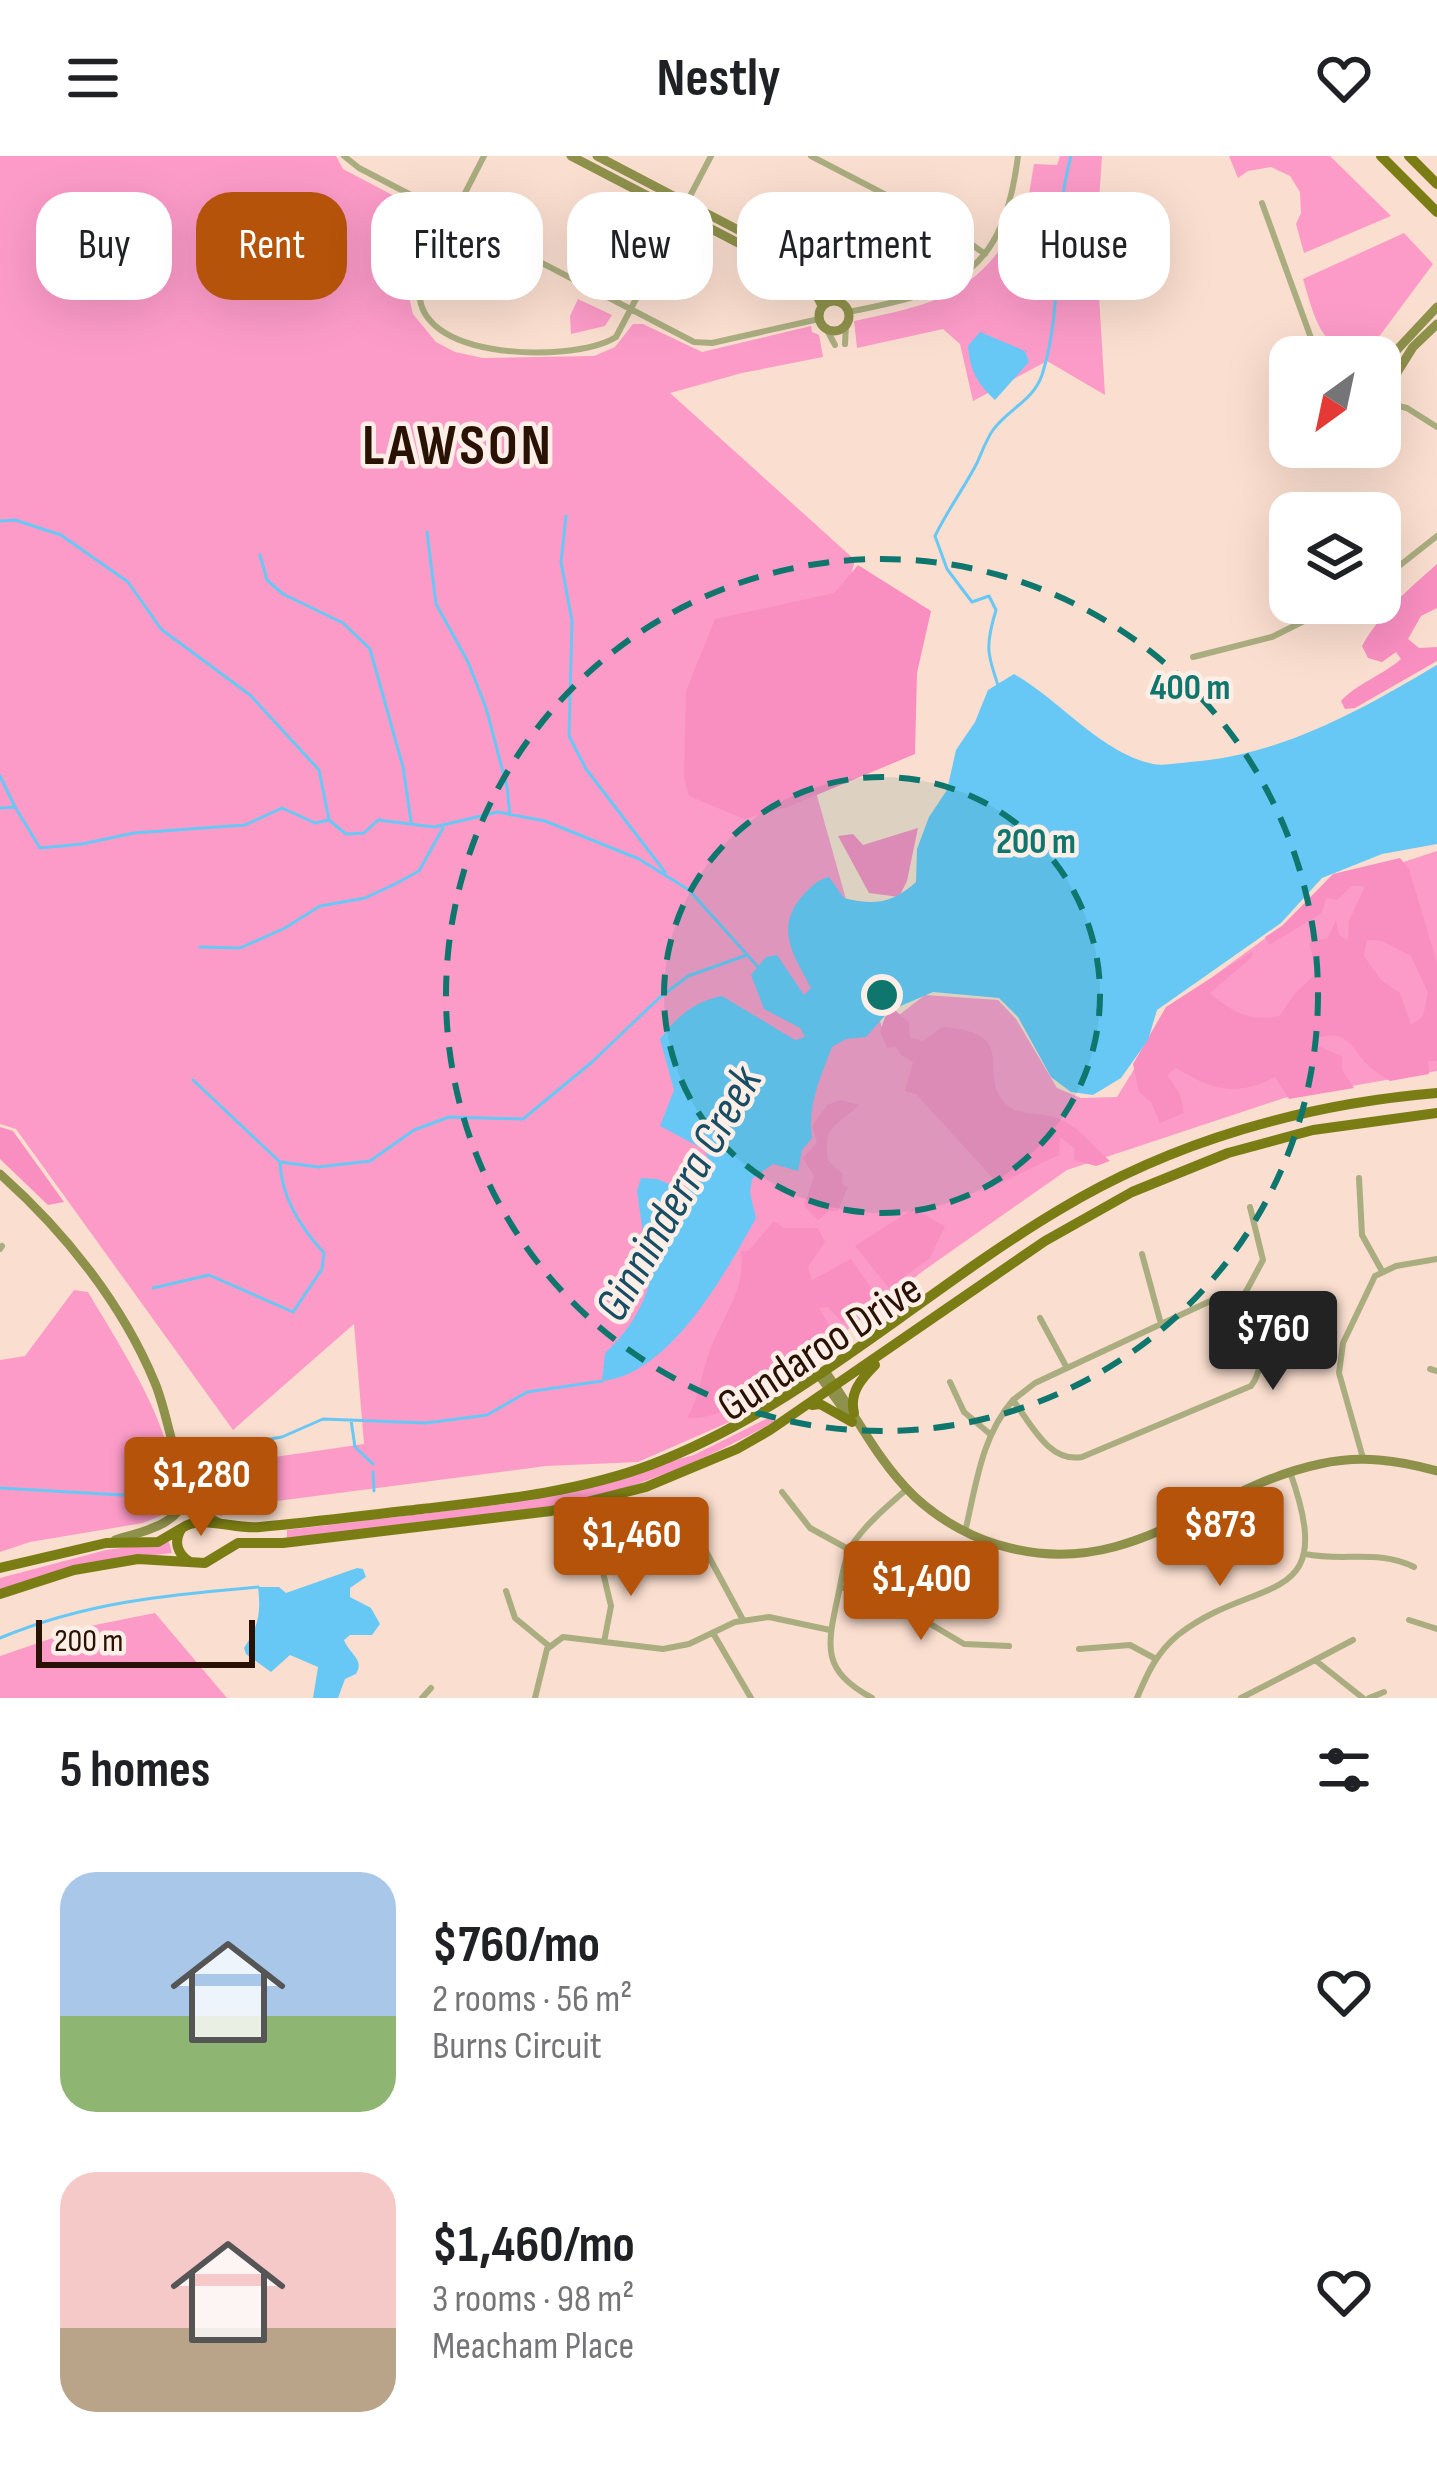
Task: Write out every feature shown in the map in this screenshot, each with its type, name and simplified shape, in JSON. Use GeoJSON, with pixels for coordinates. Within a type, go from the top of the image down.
{"type":"FeatureCollection","features":[{"type":"Feature","properties":{"kind":"main road"},"geometry":{"type":"LineString","coordinates":[[1381,156],[1437,212]]}},
{"type":"Feature","properties":{"kind":"main road"},"geometry":{"type":"LineString","coordinates":[[1409,156],[1437,182]]}},
{"type":"Feature","properties":{"kind":"main road","name":"Gundaroo Drive"},"geometry":{"type":"LineString","coordinates":[[212,1525],[246,1529],[514,1498],[598,1481],[710,1439],[764,1411],[1058,1210],[1155,1162],[1237,1131],[1306,1113],[1387,1097],[1437,1094]]}},
{"type":"Feature","properties":{"kind":"main road","name":"Gundaroo Drive"},"geometry":{"type":"LineString","coordinates":[[214,1557],[238,1543],[283,1543],[504,1518],[595,1502],[646,1486],[737,1449],[1065,1228],[1167,1177],[1228,1153],[1313,1130],[1437,1113]]}},
{"type":"Feature","properties":{"kind":"main road"},"geometry":{"type":"LineString","coordinates":[[856,1422],[854,1393],[890,1349]]}},
{"type":"Feature","properties":{"kind":"main road"},"geometry":{"type":"LineString","coordinates":[[805,1407],[820,1404],[856,1422]]}},
{"type":"Feature","properties":{"kind":"main road"},"geometry":{"type":"LineString","coordinates":[[0,1568],[106,1543],[149,1544],[195,1521],[212,1525],[220,1538],[214,1557],[205,1563],[138,1558],[74,1570],[0,1594]]}},
{"type":"Feature","properties":{"kind":"main road"},"geometry":{"type":"LineString","coordinates":[[182,1528],[177,1547],[190,1562]]}},
{"type":"Feature","properties":{"kind":"street"},"geometry":{"type":"LineString","coordinates":[[344,156],[405,192]]}},
{"type":"Feature","properties":{"kind":"street"},"geometry":{"type":"LineString","coordinates":[[466,192],[484,156]]}},
{"type":"Feature","properties":{"kind":"street"},"geometry":{"type":"LineString","coordinates":[[571,156],[649,192]]}},
{"type":"Feature","properties":{"kind":"street"},"geometry":{"type":"LineString","coordinates":[[597,156],[657,192]]}},
{"type":"Feature","properties":{"kind":"street"},"geometry":{"type":"LineString","coordinates":[[692,192],[711,156]]}},
{"type":"Feature","properties":{"kind":"street"},"geometry":{"type":"LineString","coordinates":[[811,156],[944,225],[985,254]]}},
{"type":"Feature","properties":{"kind":"street"},"geometry":{"type":"LineString","coordinates":[[848,313],[931,293],[960,278],[985,254],[1006,218],[1018,156]]}},
{"type":"Feature","properties":{"kind":"street"},"geometry":{"type":"LineString","coordinates":[[1262,203],[1310,336]]}},
{"type":"Feature","properties":{"kind":"street"},"geometry":{"type":"LineString","coordinates":[[713,222],[805,265],[848,313]]}},
{"type":"Feature","properties":{"kind":"street"},"geometry":{"type":"LineString","coordinates":[[713,225],[802,276],[814,289],[822,306],[819,319],[835,345]]}},
{"type":"Feature","properties":{"kind":"street"},"geometry":{"type":"LineString","coordinates":[[543,264],[703,344],[819,319]]}},
{"type":"Feature","properties":{"kind":"street"},"geometry":{"type":"LineString","coordinates":[[423,300],[427,312],[456,340],[494,351],[592,346],[616,337],[637,300]]}},
{"type":"Feature","properties":{"kind":"street"},"geometry":{"type":"LineString","coordinates":[[822,306],[837,301]]}},
{"type":"Feature","properties":{"kind":"street"},"geometry":{"type":"LineString","coordinates":[[1401,347],[1437,307]]}},
{"type":"Feature","properties":{"kind":"street"},"geometry":{"type":"LineString","coordinates":[[844,344],[848,313]]}},
{"type":"Feature","properties":{"kind":"street"},"geometry":{"type":"LineString","coordinates":[[1401,369],[1413,347],[1437,324]]}},
{"type":"Feature","properties":{"kind":"street"},"geometry":{"type":"LineString","coordinates":[[827,330],[838,331],[846,325]]}},
{"type":"Feature","properties":{"kind":"street"},"geometry":{"type":"LineString","coordinates":[[1401,399],[1407,408]]}},
{"type":"Feature","properties":{"kind":"street"},"geometry":{"type":"LineString","coordinates":[[1401,407],[1437,427]]}},
{"type":"Feature","properties":{"kind":"street"},"geometry":{"type":"LineString","coordinates":[[1401,564],[1437,536]]}},
{"type":"Feature","properties":{"kind":"street"},"geometry":{"type":"LineString","coordinates":[[1193,657],[1272,637],[1298,624]]}},
{"type":"Feature","properties":{"kind":"street"},"geometry":{"type":"LineString","coordinates":[[0,1174],[53,1226],[107,1296],[154,1380],[188,1495],[212,1520],[246,1529]]}},
{"type":"Feature","properties":{"kind":"street"},"geometry":{"type":"LineString","coordinates":[[1359,1178],[1362,1234],[1382,1270]]}},
{"type":"Feature","properties":{"kind":"street"},"geometry":{"type":"LineString","coordinates":[[1242,1299],[1263,1260],[1250,1207]]}},
{"type":"Feature","properties":{"kind":"street"},"geometry":{"type":"LineString","coordinates":[[1142,1254],[1161,1324]]}},
{"type":"Feature","properties":{"kind":"street"},"geometry":{"type":"LineString","coordinates":[[1363,1458],[1341,1379],[1340,1355],[1369,1284],[1382,1270],[1437,1258]]}},
{"type":"Feature","properties":{"kind":"street"},"geometry":{"type":"LineString","coordinates":[[965,1532],[990,1434],[1013,1400],[1036,1383],[1221,1296],[1242,1299],[1255,1316],[1261,1367],[1255,1383],[1073,1459],[1053,1452],[1013,1400]]}},
{"type":"Feature","properties":{"kind":"street"},"geometry":{"type":"LineString","coordinates":[[1040,1318],[1067,1368]]}},
{"type":"Feature","properties":{"kind":"street"},"geometry":{"type":"LineString","coordinates":[[822,1373],[907,1489],[934,1513],[965,1532],[1038,1553],[1063,1555],[1131,1544],[1290,1472],[1326,1462],[1363,1458],[1437,1471]]}},
{"type":"Feature","properties":{"kind":"street"},"geometry":{"type":"LineString","coordinates":[[950,1382],[964,1412],[990,1434]]}},
{"type":"Feature","properties":{"kind":"street"},"geometry":{"type":"LineString","coordinates":[[1137,1698],[1156,1659],[1191,1626],[1282,1583],[1296,1570],[1305,1554],[1307,1529],[1290,1472]]}},
{"type":"Feature","properties":{"kind":"street"},"geometry":{"type":"LineString","coordinates":[[872,1698],[836,1670],[830,1630],[850,1550],[907,1489]]}},
{"type":"Feature","properties":{"kind":"street"},"geometry":{"type":"LineString","coordinates":[[782,1492],[810,1528],[850,1550]]}},
{"type":"Feature","properties":{"kind":"street"},"geometry":{"type":"LineString","coordinates":[[106,1543],[176,1516],[188,1495]]}},
{"type":"Feature","properties":{"kind":"street"},"geometry":{"type":"LineString","coordinates":[[695,1531],[743,1620]]}},
{"type":"Feature","properties":{"kind":"street"},"geometry":{"type":"LineString","coordinates":[[1305,1554],[1374,1555],[1397,1558],[1414,1567]]}},
{"type":"Feature","properties":{"kind":"street"},"geometry":{"type":"LineString","coordinates":[[600,1560],[611,1606],[604,1642]]}},
{"type":"Feature","properties":{"kind":"street"},"geometry":{"type":"LineString","coordinates":[[840,1587],[890,1600],[964,1644],[1009,1646]]}},
{"type":"Feature","properties":{"kind":"street"},"geometry":{"type":"LineString","coordinates":[[506,1591],[515,1618],[549,1646]]}},
{"type":"Feature","properties":{"kind":"street"},"geometry":{"type":"LineString","coordinates":[[549,1646],[571,1636],[663,1649],[689,1644],[743,1620],[786,1618],[830,1630]]}},
{"type":"Feature","properties":{"kind":"street"},"geometry":{"type":"LineString","coordinates":[[1409,1620],[1437,1629]]}},
{"type":"Feature","properties":{"kind":"street"},"geometry":{"type":"LineString","coordinates":[[713,1633],[751,1698]]}},
{"type":"Feature","properties":{"kind":"street"},"geometry":{"type":"LineString","coordinates":[[1240,1698],[1354,1640]]}},
{"type":"Feature","properties":{"kind":"street"},"geometry":{"type":"LineString","coordinates":[[1079,1649],[1126,1645],[1156,1659]]}},
{"type":"Feature","properties":{"kind":"street"},"geometry":{"type":"LineString","coordinates":[[535,1698],[549,1646]]}},
{"type":"Feature","properties":{"kind":"street"},"geometry":{"type":"LineString","coordinates":[[1315,1660],[1366,1698],[1384,1692]]}},
{"type":"Feature","properties":{"kind":"street"},"geometry":{"type":"LineString","coordinates":[[422,1698],[431,1688]]}},
{"type":"Feature","properties":{"kind":"shaded area"},"geometry":{"type":"Polygon","coordinates":[[[0,156],[336,156],[343,169],[387,192],[371,192],[371,300],[410,300],[413,314],[436,342],[483,358],[594,356],[615,347],[633,324],[643,324],[702,352],[811,326],[819,335],[823,357],[670,393],[855,560],[804,749],[882,1028],[925,995],[998,1000],[1016,1019],[1057,1088],[1081,1098],[1117,1097],[1173,1006],[1342,882],[1437,851],[1437,1071],[1284,1098],[1067,1170],[923,1271],[797,1369],[801,1379],[734,1420],[638,1462],[546,1466],[246,1505],[215,1514],[198,1468],[364,1444],[354,1324],[233,1430],[16,1129],[0,1124],[0,156]]]}},
{"type":"Feature","properties":{"kind":"shaded area"},"geometry":{"type":"Polygon","coordinates":[[[1060,156],[1102,156],[1100,192],[1029,192],[1034,164],[1057,165],[1060,156]]]}},
{"type":"Feature","properties":{"kind":"shaded area"},"geometry":{"type":"Polygon","coordinates":[[[1229,156],[1330,156],[1391,216],[1304,253],[1296,224],[1300,192],[1290,176],[1271,167],[1238,178],[1229,156]]]}},
{"type":"Feature","properties":{"kind":"shaded area"},"geometry":{"type":"Polygon","coordinates":[[[1404,233],[1433,264],[1380,336],[1325,336],[1303,279],[1404,233]]]}},
{"type":"Feature","properties":{"kind":"shaded area"},"geometry":{"type":"Polygon","coordinates":[[[998,252],[998,300],[1099,300],[1105,395],[1047,361],[973,401],[960,344],[943,329],[857,348],[854,321],[936,300],[974,300],[974,276],[998,252]]]}},
{"type":"Feature","properties":{"kind":"shaded area"},"geometry":{"type":"Polygon","coordinates":[[[578,300],[612,315],[605,326],[571,334],[570,316],[578,300]]]}},
{"type":"Feature","properties":{"kind":"shaded area"},"geometry":{"type":"Polygon","coordinates":[[[1437,564],[1437,608],[1421,616],[1408,639],[1419,648],[1437,647],[1437,661],[1355,708],[1345,709],[1341,701],[1347,695],[1401,659],[1396,652],[1382,662],[1368,658],[1362,646],[1378,624],[1401,624],[1401,597],[1437,564]]]}},
{"type":"Feature","properties":{"kind":"shaded area"},"geometry":{"type":"Polygon","coordinates":[[[858,565],[931,611],[917,673],[915,754],[788,807],[744,819],[689,796],[684,778],[686,691],[715,619],[834,593],[858,565]]]}},
{"type":"Feature","properties":{"kind":"shaded area"},"geometry":{"type":"Polygon","coordinates":[[[918,828],[899,897],[869,893],[838,836],[853,834],[863,845],[918,828]]]}},
{"type":"Feature","properties":{"kind":"shaded area"},"geometry":{"type":"Polygon","coordinates":[[[1400,858],[1409,869],[1437,963],[1437,1061],[1428,1061],[1429,1074],[1390,1081],[1369,1067],[1343,1038],[1322,1036],[1312,1039],[1342,1056],[1342,1070],[1354,1088],[1289,1099],[1275,1077],[1248,1087],[1224,1088],[1176,1068],[1167,1075],[1180,1094],[1184,1113],[1160,1123],[1151,1102],[1139,1092],[1133,1064],[1166,1007],[1253,951],[1251,958],[1210,993],[1242,1014],[1279,1016],[1317,973],[1309,943],[1328,938],[1336,920],[1339,935],[1348,940],[1349,921],[1365,886],[1352,886],[1337,900],[1326,898],[1322,913],[1269,945],[1265,937],[1333,874],[1400,858]],[[1367,940],[1364,956],[1381,980],[1400,993],[1411,1025],[1423,1016],[1428,993],[1411,956],[1382,941],[1367,940]]]}},
{"type":"Feature","properties":{"kind":"shaded area"},"geometry":{"type":"Polygon","coordinates":[[[894,1009],[909,1023],[910,1038],[923,1041],[942,1027],[982,1037],[993,1055],[997,1091],[1009,1107],[1068,1123],[1110,1161],[1096,1166],[1074,1160],[1075,1149],[1060,1137],[1059,1155],[998,1184],[916,1094],[905,1091],[913,1062],[896,1047],[887,1048],[880,1031],[894,1009]]]}},
{"type":"Feature","properties":{"kind":"shaded area"},"geometry":{"type":"Polygon","coordinates":[[[840,1100],[859,1105],[833,1128],[828,1140],[828,1161],[843,1174],[842,1184],[848,1187],[838,1211],[829,1211],[818,1220],[804,1206],[814,1176],[803,1158],[817,1142],[812,1126],[827,1105],[840,1100]]]}},
{"type":"Feature","properties":{"kind":"shaded area"},"geometry":{"type":"Polygon","coordinates":[[[0,1127],[13,1131],[64,1202],[48,1205],[0,1159],[0,1127]]]}},
{"type":"Feature","properties":{"kind":"shaded area"},"geometry":{"type":"Polygon","coordinates":[[[913,1209],[945,1226],[930,1258],[889,1288],[855,1246],[913,1209]]]}},
{"type":"Feature","properties":{"kind":"shaded area"},"geometry":{"type":"Polygon","coordinates":[[[774,1221],[784,1228],[818,1228],[825,1242],[808,1267],[812,1280],[851,1259],[879,1299],[843,1323],[828,1307],[819,1308],[834,1334],[810,1346],[809,1358],[770,1385],[760,1378],[728,1408],[687,1418],[736,1292],[741,1251],[748,1251],[774,1221]]]}},
{"type":"Feature","properties":{"kind":"shaded area"},"geometry":{"type":"Polygon","coordinates":[[[74,1290],[88,1292],[148,1398],[170,1457],[172,1511],[143,1523],[30,1542],[0,1552],[0,1360],[25,1356],[74,1290]]]}},
{"type":"Feature","properties":{"kind":"shaded area"},"geometry":{"type":"Polygon","coordinates":[[[770,1417],[774,1422],[709,1455],[597,1496],[482,1518],[287,1538],[287,1530],[512,1503],[694,1455],[770,1417]]]}},
{"type":"Feature","properties":{"kind":"shaded area"},"geometry":{"type":"Polygon","coordinates":[[[169,1542],[172,1553],[88,1563],[0,1589],[0,1578],[106,1550],[169,1542]]]}},
{"type":"Feature","properties":{"kind":"shaded area"},"geometry":{"type":"Polygon","coordinates":[[[155,1613],[227,1698],[0,1698],[0,1656],[85,1627],[155,1613]]]}},
{"type":"Feature","properties":{"kind":"water"},"geometry":{"type":"Polygon","coordinates":[[[980,332],[1025,351],[1029,362],[995,400],[979,382],[971,363],[968,346],[980,332]]]}},
{"type":"Feature","properties":{"kind":"water"},"geometry":{"type":"Polygon","coordinates":[[[1437,665],[1437,844],[1382,854],[1322,878],[1281,923],[1157,1010],[1148,1040],[1121,1078],[1093,1095],[1071,1092],[1051,1077],[1018,1017],[999,998],[933,992],[889,1011],[866,1037],[846,1039],[832,1047],[813,1102],[812,1138],[802,1150],[798,1171],[773,1164],[752,1179],[756,1218],[693,1318],[651,1361],[602,1381],[605,1353],[635,1316],[652,1273],[654,1242],[643,1233],[637,1191],[641,1178],[684,1190],[699,1184],[709,1161],[705,1150],[660,1126],[674,1090],[660,1039],[687,1011],[722,996],[795,1040],[805,1037],[800,1028],[764,1009],[751,975],[766,957],[777,955],[804,995],[811,988],[793,952],[788,929],[795,905],[818,881],[829,877],[844,898],[865,902],[891,898],[916,882],[917,849],[929,817],[947,790],[956,750],[988,690],[1014,674],[1116,749],[1167,765],[1223,758],[1288,741],[1349,714],[1437,665]]]}},
{"type":"Feature","properties":{"kind":"water"},"geometry":{"type":"Polygon","coordinates":[[[357,1568],[366,1577],[350,1588],[350,1597],[371,1608],[380,1624],[372,1635],[350,1635],[344,1640],[358,1669],[345,1679],[338,1698],[313,1698],[318,1667],[290,1655],[271,1672],[246,1654],[244,1648],[258,1619],[258,1587],[279,1587],[286,1593],[357,1568]]]}},
{"type":"Feature","properties":{"kind":"waterway"},"geometry":{"type":"LineString","coordinates":[[999,688],[989,650],[996,610],[989,596],[972,602],[947,569],[935,536],[993,430],[1033,392],[1042,375],[1053,321],[1061,212],[1071,156]]}},
{"type":"Feature","properties":{"kind":"waterway"},"geometry":{"type":"LineString","coordinates":[[566,516],[561,562],[572,621],[569,736],[586,769],[665,872]]}},
{"type":"Feature","properties":{"kind":"waterway"},"geometry":{"type":"LineString","coordinates":[[0,521],[15,520],[61,535],[128,582],[161,629],[250,695],[319,770],[329,820]]}},
{"type":"Feature","properties":{"kind":"waterway"},"geometry":{"type":"LineString","coordinates":[[427,532],[436,604],[468,662],[486,708],[510,815]]}},
{"type":"Feature","properties":{"kind":"waterway"},"geometry":{"type":"LineString","coordinates":[[260,555],[267,580],[283,594],[343,623],[370,649],[403,767],[411,821]]}},
{"type":"Feature","properties":{"kind":"waterway"},"geometry":{"type":"LineString","coordinates":[[0,776],[15,807]]}},
{"type":"Feature","properties":{"kind":"waterway"},"geometry":{"type":"LineString","coordinates":[[0,808],[15,807],[40,848],[134,833],[245,825],[282,808],[315,823],[329,820],[346,834],[364,833],[378,820],[434,827],[498,812],[545,821],[639,859],[689,890],[759,968]]}},
{"type":"Feature","properties":{"kind":"waterway"},"geometry":{"type":"LineString","coordinates":[[200,947],[240,948],[320,906],[365,898],[395,884],[419,871],[443,828]]}},
{"type":"Feature","properties":{"kind":"waterway"},"geometry":{"type":"LineString","coordinates":[[193,1080],[280,1162],[318,1167],[370,1161],[414,1130],[449,1117],[523,1119],[688,976],[747,955]]}},
{"type":"Feature","properties":{"kind":"waterway"},"geometry":{"type":"LineString","coordinates":[[153,1288],[209,1275],[293,1312],[322,1269],[324,1253],[294,1211],[280,1162]]}},
{"type":"Feature","properties":{"kind":"waterway","name":"Ginninderra Creek"},"geometry":{"type":"LineString","coordinates":[[185,1466],[229,1456],[257,1441],[282,1437],[323,1419],[426,1423],[487,1415],[527,1392],[602,1381]]}},
{"type":"Feature","properties":{"kind":"waterway"},"geometry":{"type":"LineString","coordinates":[[351,1420],[355,1447],[373,1464]]}},
{"type":"Feature","properties":{"kind":"waterway","name":"Ginninderra Creek"},"geometry":{"type":"LineString","coordinates":[[0,1488],[122,1495],[176,1468]]}},
{"type":"Feature","properties":{"kind":"waterway"},"geometry":{"type":"LineString","coordinates":[[373,1472],[374,1491]]}},
{"type":"Feature","properties":{"kind":"waterway"},"geometry":{"type":"LineString","coordinates":[[0,1638],[95,1608],[258,1587]]}},
{"type":"Feature","properties":{"kind":"district","name":"LAWSON"},"geometry":{"type":"Point","coordinates":[458,447]}}]}
